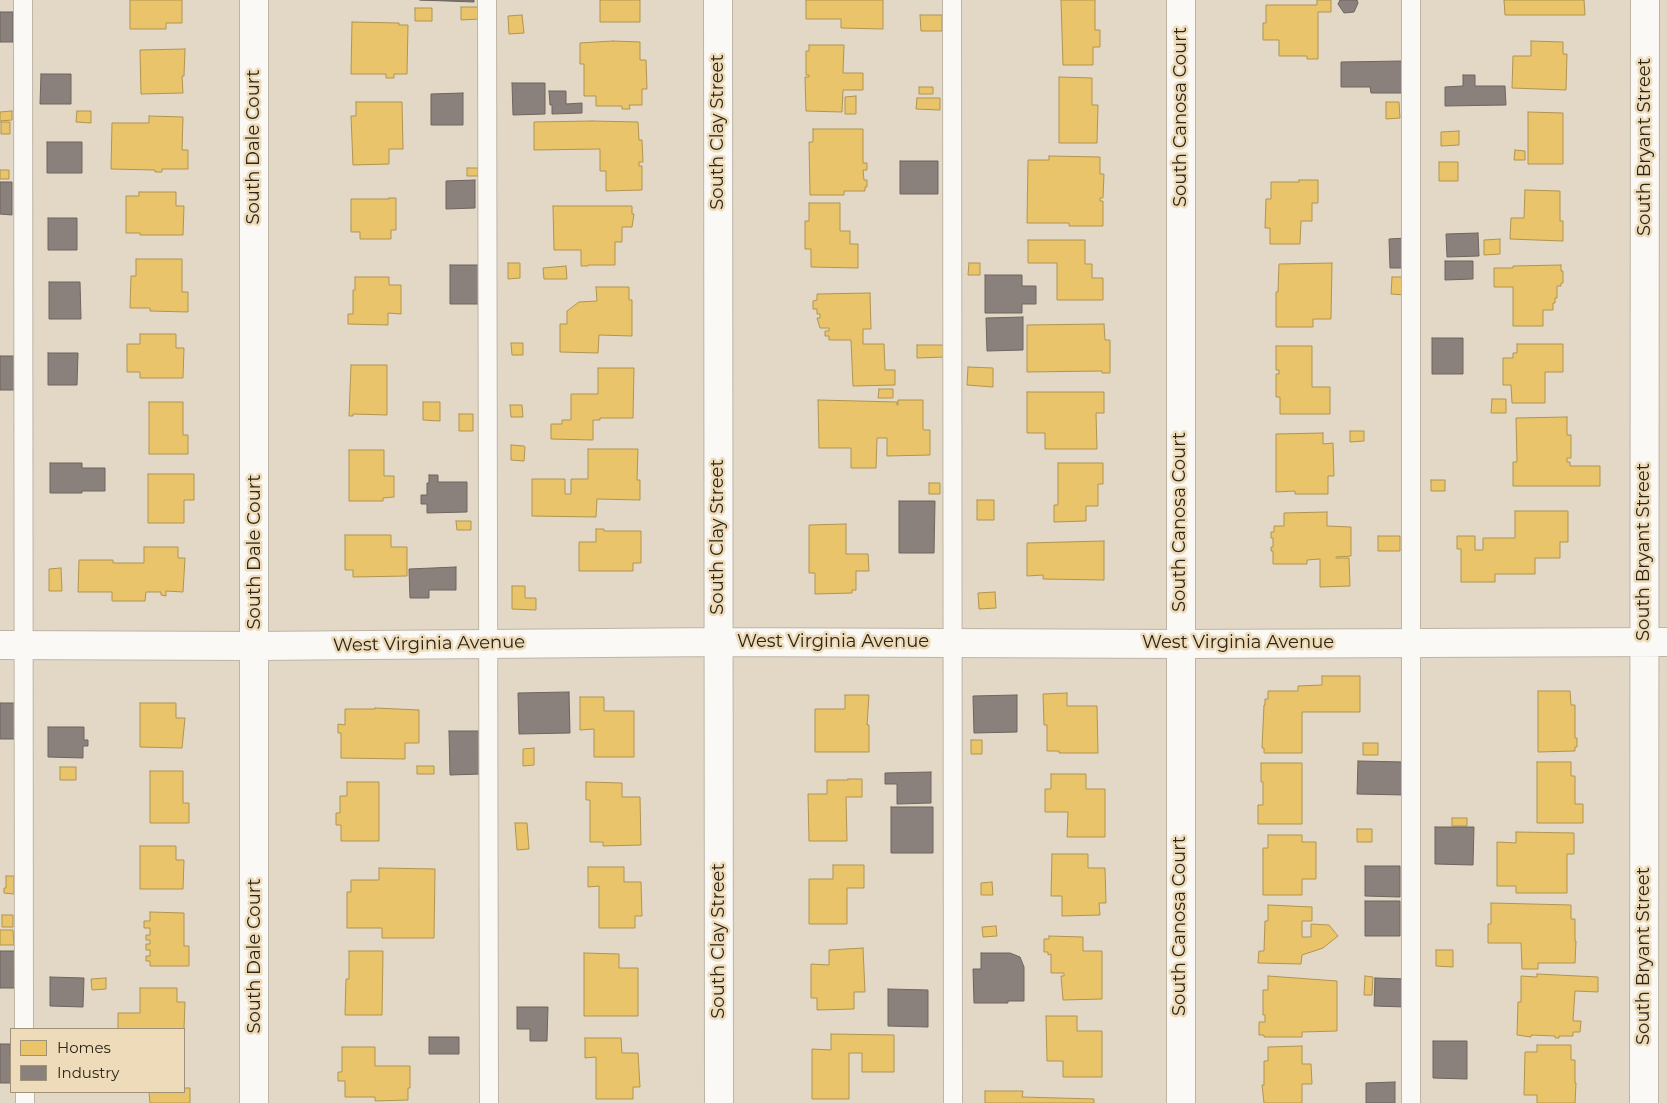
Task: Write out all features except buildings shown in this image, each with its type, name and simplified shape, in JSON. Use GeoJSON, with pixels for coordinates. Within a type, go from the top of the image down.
{"type":"FeatureCollection","features":[{"type":"Feature","properties":{"kind":"street","name":"South Dale Court"},"geometry":{"type":"LineString","coordinates":[[254,0],[254,1103]]}},
{"type":"Feature","properties":{"kind":"street","name":"South Clay Street"},"geometry":{"type":"LineString","coordinates":[[718,0],[719,1103]]}},
{"type":"Feature","properties":{"kind":"street","name":"South Canosa Court"},"geometry":{"type":"LineString","coordinates":[[1180,1103],[1181,0]]}},
{"type":"Feature","properties":{"kind":"street","name":"South Bryant Street"},"geometry":{"type":"LineString","coordinates":[[1644,1103],[1656,642],[1645,0]]}},
{"type":"Feature","properties":{"kind":"street","name":"West Virginia Avenue"},"geometry":{"type":"LineString","coordinates":[[12,645],[255,646],[718,642],[1180,644],[1656,642]]}},
{"type":"Feature","properties":{"kind":"lane"},"geometry":{"type":"LineString","coordinates":[[23,0],[12,645],[24,1028]]}},
{"type":"Feature","properties":{"kind":"lane"},"geometry":{"type":"LineString","coordinates":[[487,0],[489,1103]]}},
{"type":"Feature","properties":{"kind":"lane"},"geometry":{"type":"LineString","coordinates":[[952,0],[953,1103]]}},
{"type":"Feature","properties":{"kind":"lane"},"geometry":{"type":"LineString","coordinates":[[1410,1103],[1411,0]]}}]}
